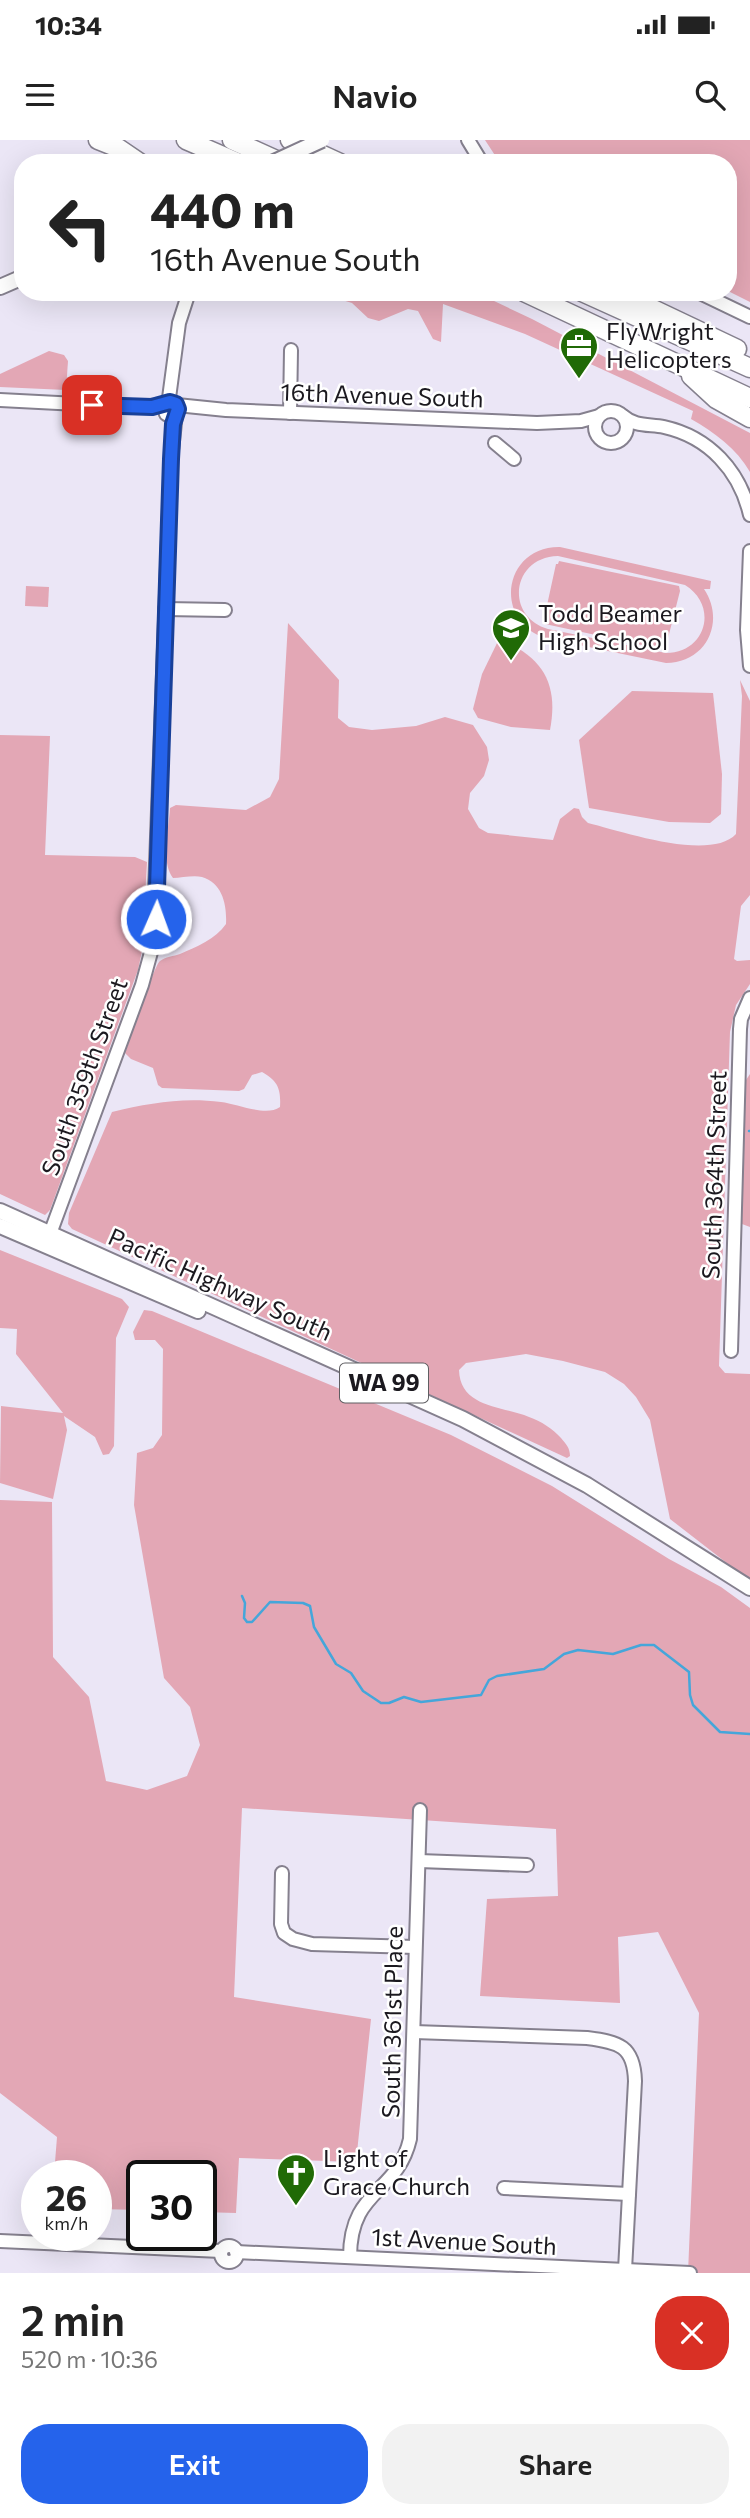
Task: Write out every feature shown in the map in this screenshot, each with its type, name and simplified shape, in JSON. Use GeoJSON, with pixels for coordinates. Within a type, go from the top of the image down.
{"type":"FeatureCollection","features":[{"type":"Feature","properties":{"kind":"highway"},"geometry":{"type":"LineString","coordinates":[[98,140],[127,154]]}},
{"type":"Feature","properties":{"kind":"highway"},"geometry":{"type":"LineString","coordinates":[[187,140],[219,154]]}},
{"type":"Feature","properties":{"kind":"highway"},"geometry":{"type":"LineString","coordinates":[[232,140],[263,154]]}},
{"type":"Feature","properties":{"kind":"highway"},"geometry":{"type":"LineString","coordinates":[[249,140],[279,154]]}},
{"type":"Feature","properties":{"kind":"highway"},"geometry":{"type":"LineString","coordinates":[[290,140],[320,154]]}},
{"type":"Feature","properties":{"kind":"highway"},"geometry":{"type":"LineString","coordinates":[[543,301],[750,397]]}},
{"type":"Feature","properties":{"kind":"highway"},"geometry":{"type":"LineString","coordinates":[[569,301],[679,354],[750,397]]}},
{"type":"Feature","properties":{"kind":"highway"},"geometry":{"type":"LineString","coordinates":[[602,301],[750,368]]}},
{"type":"Feature","properties":{"kind":"highway"},"geometry":{"type":"LineString","coordinates":[[638,301],[750,355]]}},
{"type":"Feature","properties":{"kind":"highway"},"geometry":{"type":"LineString","coordinates":[[642,301],[750,343]]}},
{"type":"Feature","properties":{"kind":"highway"},"geometry":{"type":"LineString","coordinates":[[678,365],[716,399],[750,418]]}},
{"type":"Feature","properties":{"kind":"main road"},"geometry":{"type":"LineString","coordinates":[[292,154],[322,140]]}},
{"type":"Feature","properties":{"kind":"main road","name":"Pacific Highway South"},"geometry":{"type":"LineString","coordinates":[[0,1211],[48,1240],[68,1257],[358,1380],[489,1442],[618,1513],[750,1598]]}},
{"type":"Feature","properties":{"kind":"main road","name":"Pacific Highway South"},"geometry":{"type":"LineString","coordinates":[[0,1226],[48,1240],[405,1392],[496,1436],[598,1491],[750,1588]]}},
{"type":"Feature","properties":{"kind":"street","name":"South 359th Street"},"geometry":{"type":"LineString","coordinates":[[48,1240],[142,985],[153,945],[172,374],[179,323],[186,301]]}},
{"type":"Feature","properties":{"kind":"street"},"geometry":{"type":"LineString","coordinates":[[717,301],[750,317]]}},
{"type":"Feature","properties":{"kind":"street"},"geometry":{"type":"LineString","coordinates":[[290,413],[291,350]]}},
{"type":"Feature","properties":{"kind":"street","name":"16th Avenue South"},"geometry":{"type":"LineString","coordinates":[[0,400],[537,423],[581,421],[599,416]]}},
{"type":"Feature","properties":{"kind":"street"},"geometry":{"type":"LineString","coordinates":[[680,432],[644,432],[608,443],[598,436],[595,424],[599,416],[611,411],[637,424],[680,432],[703,444],[732,470],[744,492],[750,515]]}},
{"type":"Feature","properties":{"kind":"street"},"geometry":{"type":"LineString","coordinates":[[623,416],[627,427],[623,438]]}},
{"type":"Feature","properties":{"kind":"street","name":"16th Avenue South"},"geometry":{"type":"LineString","coordinates":[[537,423],[581,430],[598,436]]}},
{"type":"Feature","properties":{"kind":"street"},"geometry":{"type":"LineString","coordinates":[[495,443],[514,459]]}},
{"type":"Feature","properties":{"kind":"street"},"geometry":{"type":"LineString","coordinates":[[750,551],[747,630],[750,666]]}},
{"type":"Feature","properties":{"kind":"street"},"geometry":{"type":"LineString","coordinates":[[165,609],[225,610]]}},
{"type":"Feature","properties":{"kind":"street","name":"South 364th Street"},"geometry":{"type":"LineString","coordinates":[[731,1351],[740,1029],[749,1000]]}},
{"type":"Feature","properties":{"kind":"street","name":"South 361st Place"},"geometry":{"type":"LineString","coordinates":[[350,2257],[353,2226],[361,2207],[391,2179],[407,2153],[412,2130],[420,1810]]}},
{"type":"Feature","properties":{"kind":"street"},"geometry":{"type":"LineString","coordinates":[[419,1861],[527,1865]]}},
{"type":"Feature","properties":{"kind":"street"},"geometry":{"type":"LineString","coordinates":[[282,1874],[281,1924],[284,1933],[293,1939],[312,1944],[415,1947]]}},
{"type":"Feature","properties":{"kind":"street"},"geometry":{"type":"LineString","coordinates":[[414,2032],[605,2040],[627,2050],[634,2067],[635,2081],[625,2270]]}},
{"type":"Feature","properties":{"kind":"street"},"geometry":{"type":"LineString","coordinates":[[504,2188],[629,2194]]}},
{"type":"Feature","properties":{"kind":"street"},"geometry":{"type":"LineString","coordinates":[[0,2241],[224,2262]]}},
{"type":"Feature","properties":{"kind":"street","name":"1st Avenue South"},"geometry":{"type":"LineString","coordinates":[[224,2262],[234,2260],[236,2252],[690,2273]]}},
{"type":"Feature","properties":{"kind":"shaded area"},"geometry":{"type":"Polygon","coordinates":[[[485,140],[750,140],[750,302],[737,296],[737,154],[494,154],[485,140]]]}},
{"type":"Feature","properties":{"kind":"shaded area"},"geometry":{"type":"Polygon","coordinates":[[[345,301],[494,301],[750,433],[750,472],[739,456],[724,442],[691,419],[693,411],[525,334],[443,304],[441,342],[433,339],[418,311],[408,309],[379,321],[368,318],[352,303],[345,301]]]}},
{"type":"Feature","properties":{"kind":"shaded area"},"geometry":{"type":"Polygon","coordinates":[[[49,351],[64,355],[68,361],[66,390],[0,387],[0,374],[49,351]]]}},
{"type":"Feature","properties":{"kind":"shaded area"},"geometry":{"type":"Polygon","coordinates":[[[560,547],[711,581],[710,589],[704,589],[713,614],[708,638],[692,656],[666,663],[545,638],[528,629],[517,616],[512,601],[512,585],[517,571],[527,558],[541,550],[560,547]],[[558,556],[543,559],[531,566],[523,576],[519,588],[525,612],[534,622],[548,629],[666,653],[680,651],[691,645],[699,637],[703,627],[702,604],[696,594],[685,585],[558,556]]]}},
{"type":"Feature","properties":{"kind":"shaded area"},"geometry":{"type":"Polygon","coordinates":[[[559,561],[679,586],[665,650],[545,624],[556,564],[559,561]]]}},
{"type":"Feature","properties":{"kind":"shaded area"},"geometry":{"type":"Polygon","coordinates":[[[26,586],[49,587],[48,607],[25,606],[26,586]]]}},
{"type":"Feature","properties":{"kind":"shaded area"},"geometry":{"type":"Polygon","coordinates":[[[288,623],[339,680],[338,718],[349,727],[372,730],[416,726],[445,717],[473,725],[487,747],[489,760],[484,776],[470,793],[468,809],[479,828],[488,833],[553,840],[560,819],[574,808],[579,809],[588,823],[642,837],[686,845],[724,842],[736,834],[742,696],[740,680],[750,701],[750,895],[741,906],[734,959],[750,960],[750,984],[736,1005],[730,1032],[719,1366],[725,1373],[750,1374],[750,1581],[670,1519],[650,1420],[636,1397],[624,1384],[605,1372],[526,1354],[466,1363],[459,1370],[461,1382],[475,1399],[519,1413],[554,1431],[568,1448],[570,1456],[567,1458],[72,1229],[68,1224],[69,1213],[112,1112],[193,1100],[221,1102],[267,1111],[280,1107],[277,1086],[262,1072],[252,1075],[244,1089],[239,1091],[162,1088],[158,1085],[153,1068],[131,1059],[125,1053],[160,961],[205,942],[226,924],[226,910],[215,884],[202,877],[173,878],[169,871],[166,844],[170,808],[176,805],[246,810],[270,797],[279,779],[288,623]]]}},
{"type":"Feature","properties":{"kind":"shaded area"},"geometry":{"type":"Polygon","coordinates":[[[499,639],[526,654],[544,673],[552,698],[550,730],[511,727],[478,718],[473,709],[482,674],[499,639]]]}},
{"type":"Feature","properties":{"kind":"shaded area"},"geometry":{"type":"Polygon","coordinates":[[[632,691],[713,693],[722,774],[721,814],[710,823],[669,822],[589,808],[579,740],[632,691]]]}},
{"type":"Feature","properties":{"kind":"shaded area"},"geometry":{"type":"Polygon","coordinates":[[[0,735],[50,736],[45,855],[135,857],[147,862],[142,951],[138,970],[50,1210],[45,1215],[0,1194],[0,735]]]}},
{"type":"Feature","properties":{"kind":"shaded area"},"geometry":{"type":"Polygon","coordinates":[[[750,1074],[750,1227],[742,1224],[738,1215],[744,1083],[750,1074]]]}},
{"type":"Feature","properties":{"kind":"shaded area"},"geometry":{"type":"Polygon","coordinates":[[[0,1250],[122,1299],[129,1307],[116,1338],[114,1446],[109,1454],[103,1455],[95,1437],[64,1416],[67,1430],[53,1499],[0,1483],[1,1406],[63,1413],[16,1354],[17,1329],[0,1328],[0,1250]]]}},
{"type":"Feature","properties":{"kind":"shaded area"},"geometry":{"type":"Polygon","coordinates":[[[144,1310],[152,1311],[451,1435],[552,1486],[669,1559],[721,1587],[750,1608],[750,2273],[688,2273],[699,2013],[658,1932],[618,1937],[620,2003],[480,1996],[487,1899],[558,1896],[556,1829],[242,1808],[234,1997],[371,2019],[356,2162],[239,2158],[236,2213],[217,2212],[217,2160],[126,2160],[126,2210],[112,2209],[112,2160],[55,2160],[57,2137],[0,2093],[0,1500],[52,1502],[53,1657],[89,1697],[106,1781],[147,1790],[187,1776],[200,1745],[190,1707],[164,1678],[134,1505],[137,1453],[153,1448],[162,1435],[163,1349],[155,1340],[135,1340],[133,1332],[144,1310]]]}},
{"type":"Feature","properties":{"kind":"waterway"},"geometry":{"type":"LineString","coordinates":[[242,1596],[245,1603],[244,1618],[247,1622],[252,1622],[270,1602],[303,1603],[310,1606],[314,1627],[336,1664],[351,1673],[363,1691],[381,1703],[404,1697],[421,1702],[481,1695],[489,1680],[497,1676],[544,1669],[564,1654],[578,1650],[613,1654],[641,1645],[654,1645],[689,1672],[693,1705],[720,1732],[750,1734]]}},
{"type":"Feature","properties":{"kind":"place","name":"FlyWright Helicopters"},"geometry":{"type":"Point","coordinates":[579,380]}},
{"type":"Feature","properties":{"kind":"place","name":"Todd Beamer High School"},"geometry":{"type":"Point","coordinates":[511,662]}},
{"type":"Feature","properties":{"kind":"place","name":"Light of Grace Church"},"geometry":{"type":"Point","coordinates":[296,2207]}},
{"type":"Feature","properties":{"kind":"route"},"geometry":{"type":"LineString","coordinates":[[92,405],[152,407],[172,402],[178,409],[173,424],[171,459],[156,919]]}}]}
